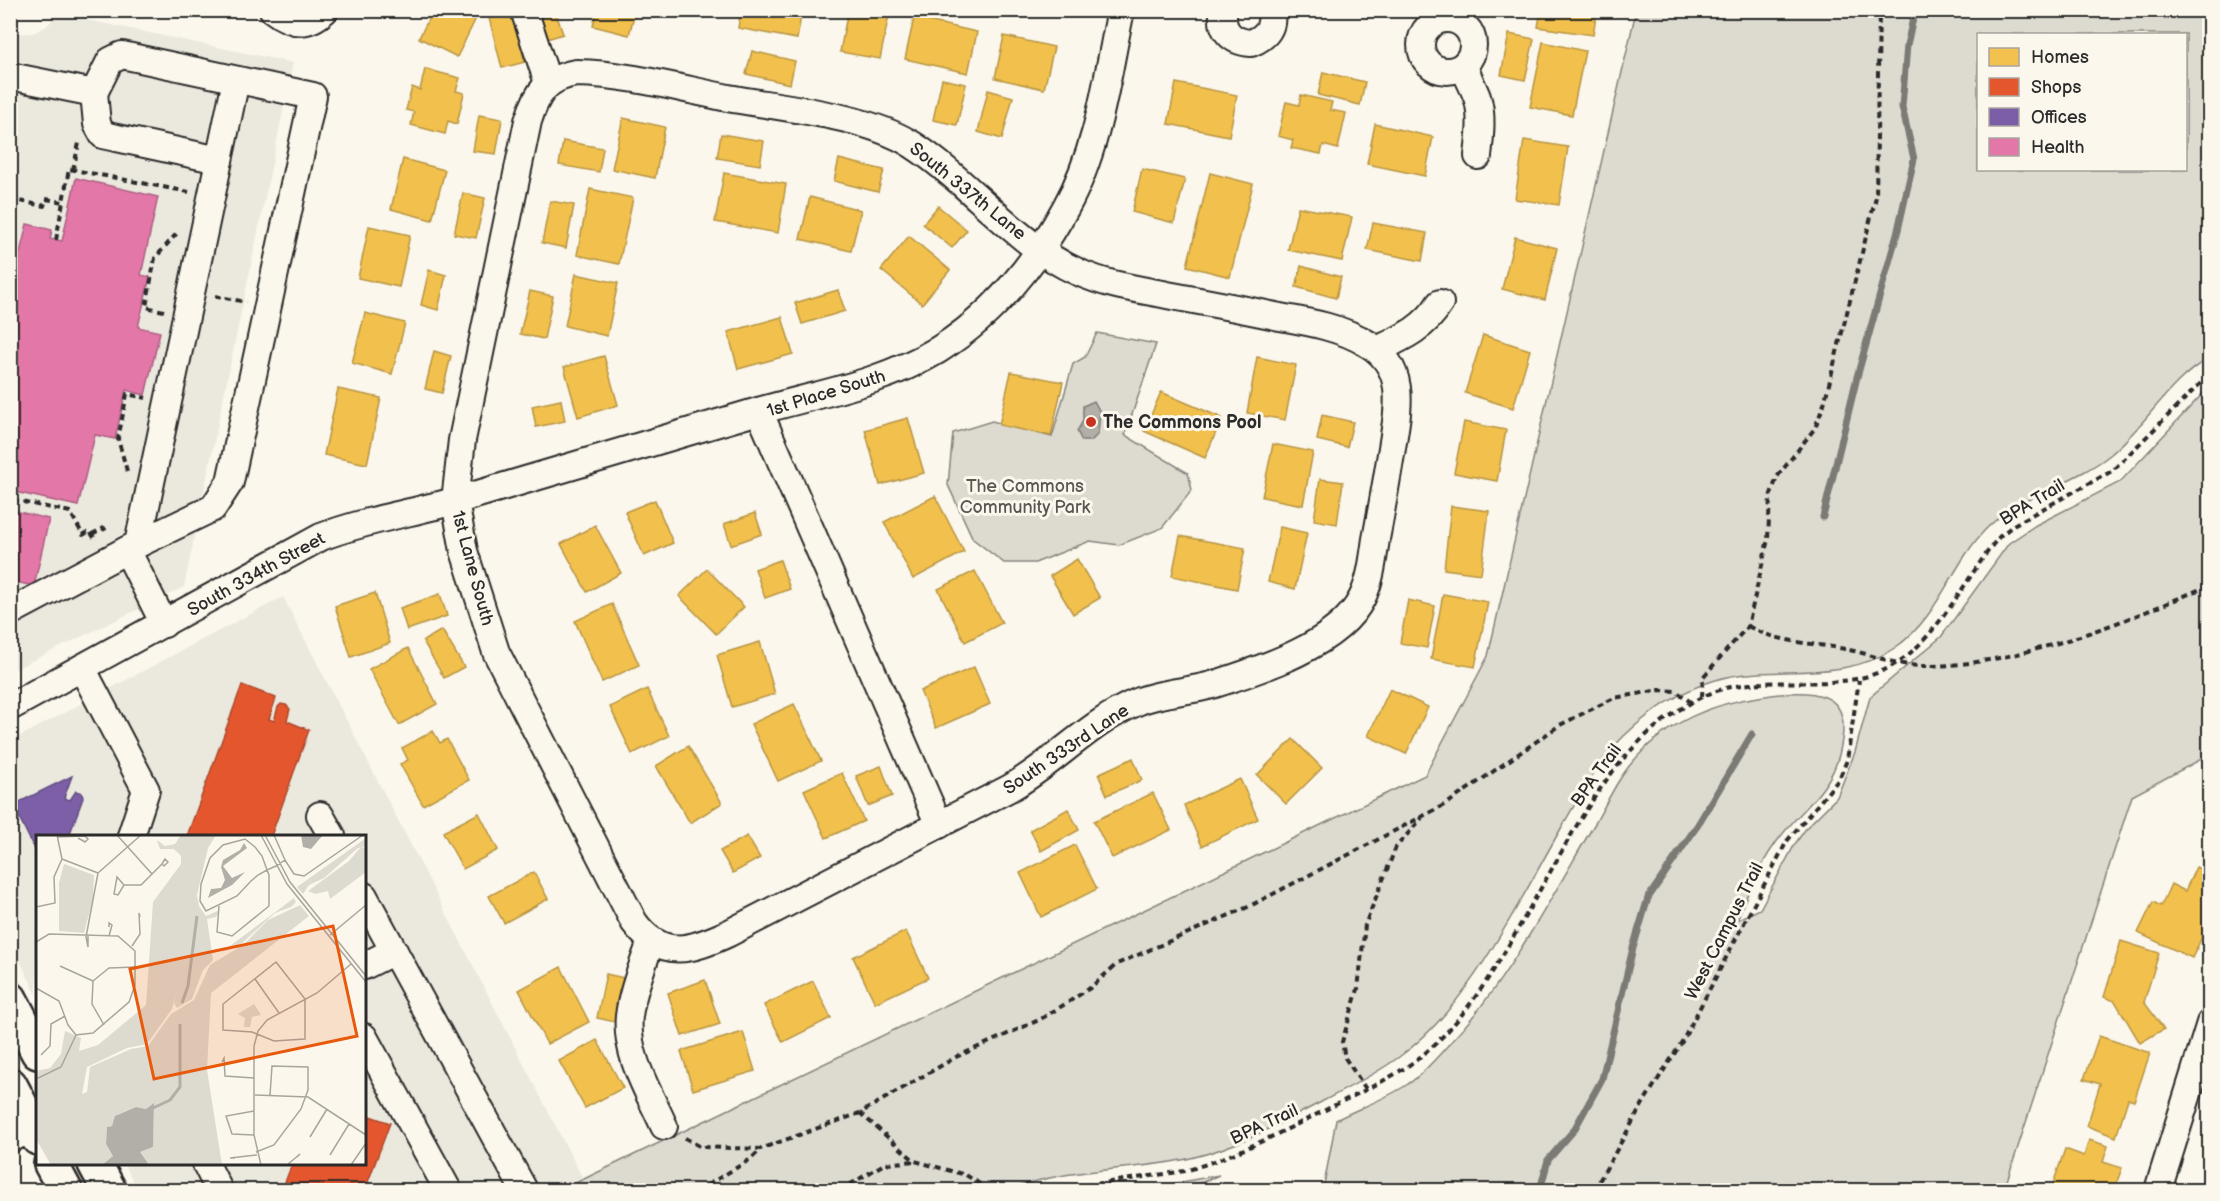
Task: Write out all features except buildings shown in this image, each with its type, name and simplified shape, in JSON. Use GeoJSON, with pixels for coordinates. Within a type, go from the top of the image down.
{"type":"FeatureCollection","features":[{"type":"Feature","properties":{"kind":"main road"},"geometry":{"type":"LineString","coordinates":[[10,999],[36,1048]]}},
{"type":"Feature","properties":{"kind":"main road"},"geometry":{"type":"LineString","coordinates":[[10,1085],[29,1133]]}},
{"type":"Feature","properties":{"kind":"main road"},"geometry":{"type":"LineString","coordinates":[[52,1165],[65,1191]]}},
{"type":"Feature","properties":{"kind":"main road"},"geometry":{"type":"LineString","coordinates":[[96,1165],[109,1191]]}},
{"type":"Feature","properties":{"kind":"street"},"geometry":{"type":"LineString","coordinates":[[273,10],[288,21],[299,23],[310,21],[325,10]]}},
{"type":"Feature","properties":{"kind":"street"},"geometry":{"type":"LineString","coordinates":[[524,10],[548,83]]}},
{"type":"Feature","properties":{"kind":"street","name":"1st Place South"},"geometry":{"type":"LineString","coordinates":[[939,825],[759,411],[858,386],[898,371],[939,349],[998,303],[1040,250],[1067,206],[1084,170],[1121,10]]}},
{"type":"Feature","properties":{"kind":"street"},"geometry":{"type":"LineString","coordinates":[[1220,11],[1226,32],[1233,39],[1251,43],[1267,33],[1271,24],[1270,10]]}},
{"type":"Feature","properties":{"kind":"street"},"geometry":{"type":"LineString","coordinates":[[1468,18],[1473,50],[1464,65],[1447,71],[1438,70],[1430,65],[1421,50],[1421,40],[1430,25],[1447,19],[1468,18]]}},
{"type":"Feature","properties":{"kind":"street"},"geometry":{"type":"LineString","coordinates":[[10,612],[124,543],[213,508],[222,498],[230,482],[312,96],[122,55],[110,61],[94,93],[96,124],[103,135],[219,160]]}},
{"type":"Feature","properties":{"kind":"street"},"geometry":{"type":"LineString","coordinates":[[1464,65],[1467,79],[1478,98],[1480,132],[1478,156]]}},
{"type":"Feature","properties":{"kind":"street","name":"South 337th Lane"},"geometry":{"type":"LineString","coordinates":[[548,83],[560,76],[576,73],[616,77],[854,122],[882,130],[914,146],[940,165],[1040,250],[1071,269],[1110,284],[1298,320],[1347,334],[1377,350]]}},
{"type":"Feature","properties":{"kind":"street"},"geometry":{"type":"LineString","coordinates":[[10,76],[94,93]]}},
{"type":"Feature","properties":{"kind":"street"},"geometry":{"type":"LineString","coordinates":[[164,624],[124,543],[191,291],[236,80]]}},
{"type":"Feature","properties":{"kind":"street","name":"1st Lane South"},"geometry":{"type":"LineString","coordinates":[[548,83],[534,104],[520,155],[462,440],[455,501],[464,551],[496,652],[634,922],[657,944]]}},
{"type":"Feature","properties":{"kind":"street"},"geometry":{"type":"LineString","coordinates":[[1377,350],[1411,333],[1431,317],[1440,303]]}},
{"type":"Feature","properties":{"kind":"street","name":"South 333rd Lane"},"geometry":{"type":"LineString","coordinates":[[657,944],[681,949],[712,941],[1031,776],[1107,718],[1132,704],[1147,698],[1192,691],[1273,662],[1329,635],[1346,621],[1363,597],[1369,581],[1396,423],[1398,385],[1396,373],[1377,350]]}},
{"type":"Feature","properties":{"kind":"street","name":"South 334th Street"},"geometry":{"type":"LineString","coordinates":[[10,707],[321,537],[346,527],[455,501],[759,411]]}},
{"type":"Feature","properties":{"kind":"street"},"geometry":{"type":"LineString","coordinates":[[82,668],[146,790],[132,835]]}},
{"type":"Feature","properties":{"kind":"street"},"geometry":{"type":"LineString","coordinates":[[366,900],[524,1191]]}},
{"type":"Feature","properties":{"kind":"street"},"geometry":{"type":"LineString","coordinates":[[657,944],[632,1002],[629,1036],[633,1055],[664,1126]]}},
{"type":"Feature","properties":{"kind":"street"},"geometry":{"type":"LineString","coordinates":[[366,965],[394,951]]}},
{"type":"Feature","properties":{"kind":"street"},"geometry":{"type":"LineString","coordinates":[[2158,1191],[2210,1023]]}},
{"type":"Feature","properties":{"kind":"street"},"geometry":{"type":"LineString","coordinates":[[366,1041],[448,1191]]}},
{"type":"Feature","properties":{"kind":"street"},"geometry":{"type":"LineString","coordinates":[[206,1165],[219,1191]]}},
{"type":"Feature","properties":{"kind":"path"},"geometry":{"type":"LineString","coordinates":[[1702,697],[1703,677],[1748,626],[1768,539],[1770,497],[1777,477],[1815,428],[1824,404],[1876,197],[1879,10]]}},
{"type":"Feature","properties":{"kind":"path"},"geometry":{"type":"LineString","coordinates":[[56,240],[70,168],[80,140]]}},
{"type":"Feature","properties":{"kind":"path"},"geometry":{"type":"LineString","coordinates":[[70,168],[189,192],[196,198]]}},
{"type":"Feature","properties":{"kind":"path"},"geometry":{"type":"LineString","coordinates":[[10,199],[44,206],[46,199],[63,202]]}},
{"type":"Feature","properties":{"kind":"path"},"geometry":{"type":"LineString","coordinates":[[172,313],[146,307],[155,258],[186,223]]}},
{"type":"Feature","properties":{"kind":"path"},"geometry":{"type":"LineString","coordinates":[[191,291],[267,306]]}},
{"type":"Feature","properties":{"kind":"path","name":"BPA Trail"},"geometry":{"type":"LineString","coordinates":[[1055,1191],[1185,1171],[1206,1165],[1262,1142],[1390,1077],[1432,1047],[1466,1010],[1495,968],[1592,800],[1613,769],[1642,738],[1702,697],[1739,685],[1859,680],[1897,663],[1931,630],[2000,536],[2015,524],[2112,471],[2210,374]]}},
{"type":"Feature","properties":{"kind":"path"},"geometry":{"type":"LineString","coordinates":[[128,473],[118,440],[128,394],[153,399]]}},
{"type":"Feature","properties":{"kind":"path"},"geometry":{"type":"LineString","coordinates":[[92,534],[104,528],[124,543]]}},
{"type":"Feature","properties":{"kind":"path"},"geometry":{"type":"LineString","coordinates":[[1748,626],[1765,636],[1846,649],[1897,663],[1924,666],[1988,661],[2144,613],[2210,585]]}},
{"type":"Feature","properties":{"kind":"path","name":"West Campus Trail"},"geometry":{"type":"LineString","coordinates":[[1594,1191],[1645,1100],[1683,1040],[1787,841],[1839,779],[1847,759],[1859,680]]}},
{"type":"Feature","properties":{"kind":"path"},"geometry":{"type":"LineString","coordinates":[[664,1126],[701,1147],[760,1149],[860,1113],[956,1057],[1039,1020],[1067,1004],[1090,988],[1116,964],[1248,907],[1448,803],[1560,725],[1614,698],[1660,690],[1676,691],[1692,703]]}},
{"type":"Feature","properties":{"kind":"path"},"geometry":{"type":"LineString","coordinates":[[1366,1089],[1345,1058],[1342,1042],[1358,989],[1365,925],[1396,847],[1425,815]]}},
{"type":"Feature","properties":{"kind":"path"},"geometry":{"type":"LineString","coordinates":[[860,1113],[915,1161]]}},
{"type":"Feature","properties":{"kind":"path"},"geometry":{"type":"LineString","coordinates":[[699,1191],[751,1159],[760,1149]]}},
{"type":"Feature","properties":{"kind":"path"},"geometry":{"type":"LineString","coordinates":[[841,1191],[884,1164],[915,1161],[966,1175],[989,1191]]}},
{"type":"Feature","properties":{"kind":"shaded area"},"geometry":{"type":"Polygon","coordinates":[[[59,14],[293,63],[184,587],[11,671],[11,34],[33,33],[45,27],[59,14]]]}},
{"type":"Feature","properties":{"kind":"shaded area","name":"The Commons Pool"},"geometry":{"type":"Polygon","coordinates":[[[1094,401],[1100,412],[1098,434],[1091,441],[1082,441],[1077,431],[1083,421],[1083,406],[1094,401]]]}},
{"type":"Feature","properties":{"kind":"shaded area"},"geometry":{"type":"Polygon","coordinates":[[[283,597],[583,1179],[561,1190],[138,1190],[125,1165],[366,1165],[366,835],[36,835],[36,993],[11,943],[11,741],[283,597]]]}},
{"type":"Feature","properties":{"kind":"green space"},"geometry":{"type":"Polygon","coordinates":[[[1636,11],[2209,11],[2209,358],[2181,379],[2135,431],[2110,455],[2080,474],[2012,509],[1985,530],[1973,544],[1923,622],[1896,647],[1879,657],[1843,668],[1746,674],[1712,681],[1665,704],[1624,736],[1591,778],[1511,918],[1470,982],[1424,1036],[1399,1057],[1363,1080],[1293,1117],[1209,1153],[1145,1166],[1053,1177],[1008,1190],[561,1190],[1425,775],[1488,656],[1636,11]]]}},
{"type":"Feature","properties":{"kind":"green space","name":"The Commons Community Park"},"geometry":{"type":"Polygon","coordinates":[[[1097,333],[1156,344],[1125,435],[1188,473],[1192,490],[1162,528],[1119,545],[1090,541],[1035,563],[1004,563],[973,539],[948,485],[953,433],[992,421],[1052,437],[1073,364],[1085,357],[1097,333]]]}},
{"type":"Feature","properties":{"kind":"green space"},"geometry":{"type":"Polygon","coordinates":[[[2209,387],[2209,755],[2132,796],[2004,1190],[1323,1190],[1336,1120],[1382,1099],[1414,1080],[1478,1011],[1547,905],[1619,781],[1649,745],[1677,724],[1693,716],[1742,700],[1809,693],[1825,697],[1838,707],[1843,730],[1835,767],[1822,789],[1781,836],[1768,855],[1737,920],[1760,909],[1795,844],[1807,827],[1837,797],[1855,752],[1870,697],[1941,637],[2009,543],[2036,525],[2120,482],[2209,387]]]}},
{"type":"Feature","properties":{"kind":"green space"},"geometry":{"type":"Polygon","coordinates":[[[1219,1175],[1185,1190],[1139,1190],[1219,1175]]]}},
{"type":"Feature","properties":{"kind":"waterway"},"geometry":{"type":"LineString","coordinates":[[1823,517],[1857,377],[1898,230],[1914,159],[1902,107],[1907,45],[1915,10]]}},
{"type":"Feature","properties":{"kind":"waterway"},"geometry":{"type":"LineString","coordinates":[[1540,1190],[1548,1160],[1574,1130],[1602,1079],[1633,948],[1648,898],[1697,826],[1752,734]]}},
{"type":"Feature","properties":{"kind":"place","name":"The Commons Pool"},"geometry":{"type":"Point","coordinates":[1091,422]}}]}
